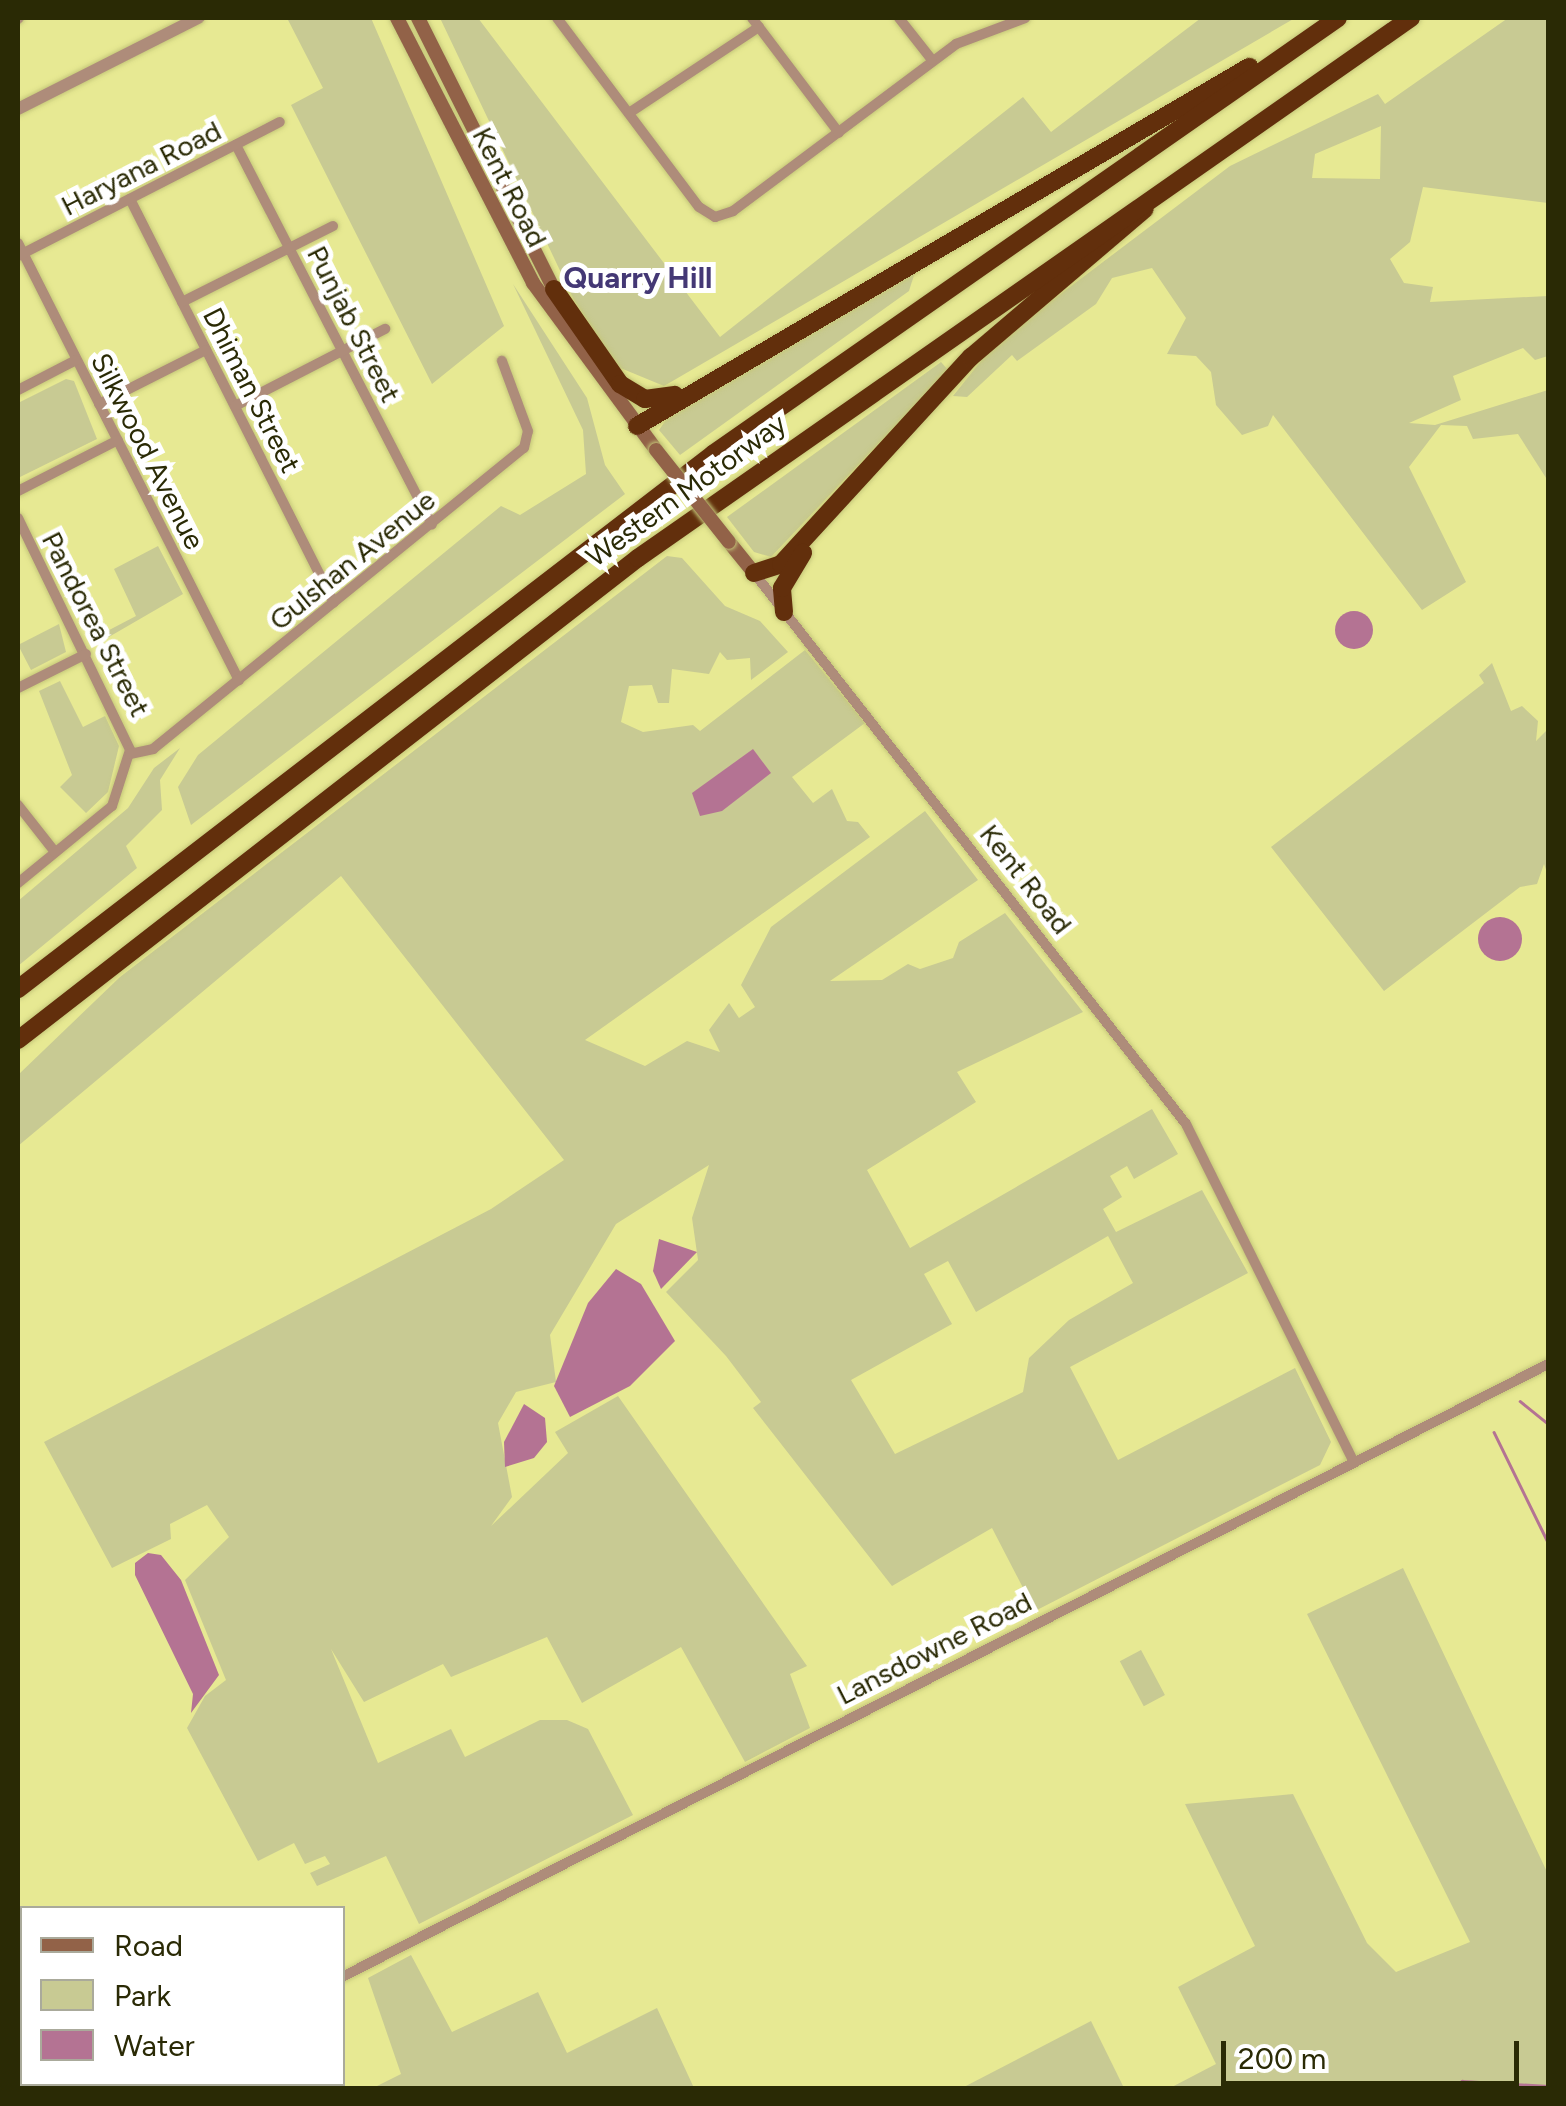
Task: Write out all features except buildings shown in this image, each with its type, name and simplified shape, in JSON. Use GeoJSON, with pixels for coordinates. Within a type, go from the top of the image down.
{"type":"FeatureCollection","features":[{"type":"Feature","properties":{"kind":"highway","name":"Western Motorway"},"geometry":{"type":"LineString","coordinates":[[18,988],[713,454],[1338,18]]}},
{"type":"Feature","properties":{"kind":"highway","name":"Western Motorway"},"geometry":{"type":"LineString","coordinates":[[18,1040],[638,558],[1210,152],[1411,18]]}},
{"type":"Feature","properties":{"kind":"highway"},"geometry":{"type":"LineString","coordinates":[[637,426],[690,390],[1190,96],[1314,34]]}},
{"type":"Feature","properties":{"kind":"highway"},"geometry":{"type":"LineString","coordinates":[[754,573],[774,569],[816,531],[972,357],[1210,152]]}},
{"type":"Feature","properties":{"kind":"highway"},"geometry":{"type":"LineString","coordinates":[[554,290],[628,390],[654,400],[690,390]]}},
{"type":"Feature","properties":{"kind":"highway"},"geometry":{"type":"LineString","coordinates":[[784,612],[782,588],[816,531]]}},
{"type":"Feature","properties":{"kind":"main road","name":"Kent Road"},"geometry":{"type":"LineString","coordinates":[[397,18],[515,251],[594,370],[754,573]]}},
{"type":"Feature","properties":{"kind":"main road","name":"Kent Road"},"geometry":{"type":"LineString","coordinates":[[418,18],[594,370]]}},
{"type":"Feature","properties":{"kind":"street"},"geometry":{"type":"LineString","coordinates":[[18,109],[198,18]]}},
{"type":"Feature","properties":{"kind":"street"},"geometry":{"type":"LineString","coordinates":[[557,18],[700,208],[715,217],[839,134],[932,60],[973,34],[1025,18]]}},
{"type":"Feature","properties":{"kind":"street"},"geometry":{"type":"LineString","coordinates":[[899,18],[932,60]]}},
{"type":"Feature","properties":{"kind":"street"},"geometry":{"type":"LineString","coordinates":[[629,113],[755,22],[839,134]]}},
{"type":"Feature","properties":{"kind":"street","name":"Haryana Road"},"geometry":{"type":"LineString","coordinates":[[19,251],[280,122]]}},
{"type":"Feature","properties":{"kind":"street","name":"Punjab Street"},"geometry":{"type":"LineString","coordinates":[[236,145],[432,524]]}},
{"type":"Feature","properties":{"kind":"street","name":"Dhiman Street"},"geometry":{"type":"LineString","coordinates":[[130,199],[334,602]]}},
{"type":"Feature","properties":{"kind":"street"},"geometry":{"type":"LineString","coordinates":[[182,302],[333,226]]}},
{"type":"Feature","properties":{"kind":"street","name":"Silkwood Avenue"},"geometry":{"type":"LineString","coordinates":[[19,251],[239,680]]}},
{"type":"Feature","properties":{"kind":"street"},"geometry":{"type":"LineString","coordinates":[[235,406],[385,329]]}},
{"type":"Feature","properties":{"kind":"street"},"geometry":{"type":"LineString","coordinates":[[99,404],[206,350]]}},
{"type":"Feature","properties":{"kind":"street"},"geometry":{"type":"LineString","coordinates":[[18,390],[76,360]]}},
{"type":"Feature","properties":{"kind":"street","name":"Gulshan Avenue"},"geometry":{"type":"LineString","coordinates":[[130,754],[152,750],[527,443],[502,361]]}},
{"type":"Feature","properties":{"kind":"street"},"geometry":{"type":"LineString","coordinates":[[18,492],[118,440]]}},
{"type":"Feature","properties":{"kind":"street","name":"Pandorea Street"},"geometry":{"type":"LineString","coordinates":[[18,518],[22,539],[86,654],[130,754],[112,806],[18,883]]}},
{"type":"Feature","properties":{"kind":"street","name":"Kent Road"},"geometry":{"type":"LineString","coordinates":[[754,573],[1186,1124],[1352,1460]]}},
{"type":"Feature","properties":{"kind":"street"},"geometry":{"type":"LineString","coordinates":[[18,688],[86,654]]}},
{"type":"Feature","properties":{"kind":"street"},"geometry":{"type":"LineString","coordinates":[[18,805],[56,852]]}},
{"type":"Feature","properties":{"kind":"street","name":"Lansdowne Road"},"geometry":{"type":"LineString","coordinates":[[345,1975],[1352,1460],[1548,1364]]}},
{"type":"Feature","properties":{"kind":"green space"},"geometry":{"type":"Polygon","coordinates":[[[287,18],[371,18],[504,326],[432,384],[291,105],[323,88],[287,18]]]}},
{"type":"Feature","properties":{"kind":"green space"},"geometry":{"type":"Polygon","coordinates":[[[440,18],[478,18],[720,337],[1023,97],[1051,132],[1201,18],[1295,18],[664,386],[618,367],[574,300],[440,18]]]}},
{"type":"Feature","properties":{"kind":"green space"},"geometry":{"type":"Polygon","coordinates":[[[1508,18],[1548,18],[1548,203],[1423,187],[1410,242],[1390,259],[1404,283],[1433,287],[1430,302],[1548,296],[1548,356],[1535,360],[1523,348],[1453,376],[1461,400],[1409,423],[1435,425],[1548,390],[1548,481],[1518,434],[1473,439],[1467,426],[1441,425],[1409,467],[1466,582],[1422,610],[1273,415],[1268,426],[1242,435],[1216,405],[1211,372],[1196,356],[1167,354],[1186,318],[1152,268],[1112,278],[1096,304],[1017,361],[1012,355],[967,397],[953,396],[985,356],[1050,302],[1230,166],[1378,94],[1385,104],[1508,18]],[[1381,126],[1315,154],[1312,178],[1380,179],[1381,126]]]}},
{"type":"Feature","properties":{"kind":"green space"},"geometry":{"type":"Polygon","coordinates":[[[915,272],[909,291],[680,455],[659,430],[670,414],[915,272]]]}},
{"type":"Feature","properties":{"kind":"green space"},"geometry":{"type":"Polygon","coordinates":[[[513,284],[587,398],[605,465],[625,494],[191,825],[178,787],[198,755],[501,506],[520,515],[586,474],[583,430],[513,284]]]}},
{"type":"Feature","properties":{"kind":"green space"},"geometry":{"type":"Polygon","coordinates":[[[941,362],[948,370],[771,557],[754,552],[727,517],[941,362]]]}},
{"type":"Feature","properties":{"kind":"green space"},"geometry":{"type":"Polygon","coordinates":[[[66,379],[74,381],[97,439],[18,478],[18,403],[66,379]]]}},
{"type":"Feature","properties":{"kind":"green space"},"geometry":{"type":"Polygon","coordinates":[[[158,546],[183,594],[95,645],[92,639],[136,616],[114,569],[158,546]]]}},
{"type":"Feature","properties":{"kind":"green space"},"geometry":{"type":"Polygon","coordinates":[[[667,556],[682,558],[725,606],[760,621],[788,652],[751,680],[750,658],[727,660],[720,652],[709,674],[672,669],[669,703],[658,703],[652,685],[629,686],[621,722],[643,732],[693,725],[700,731],[805,650],[865,723],[792,777],[813,803],[832,789],[847,821],[858,822],[870,837],[585,1040],[645,1066],[687,1041],[720,1052],[709,1030],[729,1003],[739,1018],[755,1007],[741,985],[771,927],[925,811],[978,880],[830,981],[882,980],[908,964],[920,969],[953,958],[959,942],[1005,913],[1083,1012],[957,1072],[976,1102],[867,1170],[910,1248],[1152,1109],[1178,1154],[1134,1179],[1127,1166],[1110,1176],[1122,1197],[1103,1209],[1116,1232],[1202,1190],[1248,1273],[1070,1367],[1118,1460],[1295,1368],[1331,1442],[1320,1465],[1035,1611],[992,1528],[892,1586],[753,1408],[761,1402],[726,1356],[666,1292],[698,1260],[692,1218],[709,1165],[616,1224],[550,1335],[556,1382],[516,1392],[498,1423],[512,1497],[491,1526],[568,1453],[555,1432],[618,1396],[807,1666],[790,1674],[810,1728],[745,1762],[681,1647],[582,1703],[547,1637],[451,1677],[443,1664],[364,1702],[331,1649],[378,1763],[451,1729],[465,1757],[540,1720],[567,1720],[588,1729],[633,1815],[419,1924],[386,1856],[317,1886],[310,1873],[330,1864],[325,1856],[305,1864],[294,1843],[258,1861],[187,1728],[205,1696],[226,1680],[185,1580],[229,1537],[207,1505],[170,1524],[171,1539],[112,1568],[44,1442],[491,1209],[564,1160],[341,876],[18,1146],[18,1075],[120,977],[667,556]],[[1108,1236],[976,1312],[948,1261],[924,1274],[952,1324],[851,1380],[895,1454],[1023,1392],[1029,1358],[1069,1320],[1133,1283],[1108,1236]]]}},
{"type":"Feature","properties":{"kind":"green space"},"geometry":{"type":"Polygon","coordinates":[[[59,624],[66,652],[31,670],[18,645],[59,624]]]}},
{"type":"Feature","properties":{"kind":"green space"},"geometry":{"type":"Polygon","coordinates":[[[1492,663],[1511,711],[1522,706],[1538,721],[1536,741],[1548,729],[1548,875],[1544,864],[1537,884],[1520,887],[1384,991],[1271,847],[1484,683],[1479,675],[1492,663]]]}},
{"type":"Feature","properties":{"kind":"green space"},"geometry":{"type":"Polygon","coordinates":[[[60,681],[83,727],[105,716],[119,746],[108,792],[86,813],[60,787],[72,775],[39,691],[60,681]]]}},
{"type":"Feature","properties":{"kind":"green space"},"geometry":{"type":"Polygon","coordinates":[[[180,748],[160,780],[162,810],[126,846],[137,868],[18,966],[18,901],[128,808],[154,768],[180,748]]]}},
{"type":"Feature","properties":{"kind":"green space"},"geometry":{"type":"Polygon","coordinates":[[[1403,1568],[1548,1874],[1548,2088],[1170,2088],[1216,2064],[1178,1987],[1255,1946],[1185,1804],[1293,1794],[1367,1943],[1396,1972],[1470,1942],[1307,1614],[1403,1568]]]}},
{"type":"Feature","properties":{"kind":"green space"},"geometry":{"type":"Polygon","coordinates":[[[1141,1650],[1165,1695],[1144,1706],[1120,1661],[1141,1650]]]}},
{"type":"Feature","properties":{"kind":"green space"},"geometry":{"type":"Polygon","coordinates":[[[411,1955],[452,2032],[538,1992],[567,2053],[657,2008],[694,2088],[373,2088],[401,2074],[368,1978],[411,1955]]]}},
{"type":"Feature","properties":{"kind":"green space"},"geometry":{"type":"Polygon","coordinates":[[[1091,2021],[1124,2088],[962,2088],[1091,2021]]]}},
{"type":"Feature","properties":{"kind":"water"},"geometry":{"type":"Polygon","coordinates":[[[1354,611],[1368,616],[1373,630],[1368,644],[1354,649],[1340,644],[1335,630],[1340,616],[1354,611]]]}},
{"type":"Feature","properties":{"kind":"water"},"geometry":{"type":"Polygon","coordinates":[[[753,749],[771,773],[722,811],[700,816],[692,793],[753,749]]]}},
{"type":"Feature","properties":{"kind":"water"},"geometry":{"type":"Polygon","coordinates":[[[1500,917],[1516,923],[1522,939],[1516,955],[1500,961],[1484,955],[1478,939],[1484,923],[1500,917]]]}},
{"type":"Feature","properties":{"kind":"water"},"geometry":{"type":"Polygon","coordinates":[[[659,1239],[697,1252],[661,1289],[653,1271],[659,1239]]]}},
{"type":"Feature","properties":{"kind":"water"},"geometry":{"type":"Polygon","coordinates":[[[616,1269],[641,1284],[675,1341],[630,1386],[570,1417],[554,1386],[588,1303],[616,1269]]]}},
{"type":"Feature","properties":{"kind":"water"},"geometry":{"type":"Polygon","coordinates":[[[524,1404],[545,1418],[547,1442],[534,1458],[505,1467],[504,1442],[524,1404]]]}},
{"type":"Feature","properties":{"kind":"water"},"geometry":{"type":"Polygon","coordinates":[[[148,1553],[161,1555],[181,1580],[219,1675],[191,1713],[193,1694],[135,1575],[135,1563],[148,1553]]]}},
{"type":"Feature","properties":{"kind":"waterway"},"geometry":{"type":"LineString","coordinates":[[1520,1401],[1548,1424]]}},
{"type":"Feature","properties":{"kind":"waterway"},"geometry":{"type":"LineString","coordinates":[[1494,1432],[1548,1542]]}},
{"type":"Feature","properties":{"kind":"waterway"},"geometry":{"type":"LineString","coordinates":[[1449,2088],[1462,2081],[1548,2086]]}},
{"type":"Feature","properties":{"kind":"district","name":"Quarry Hill"},"geometry":{"type":"Point","coordinates":[638,278]}}]}
